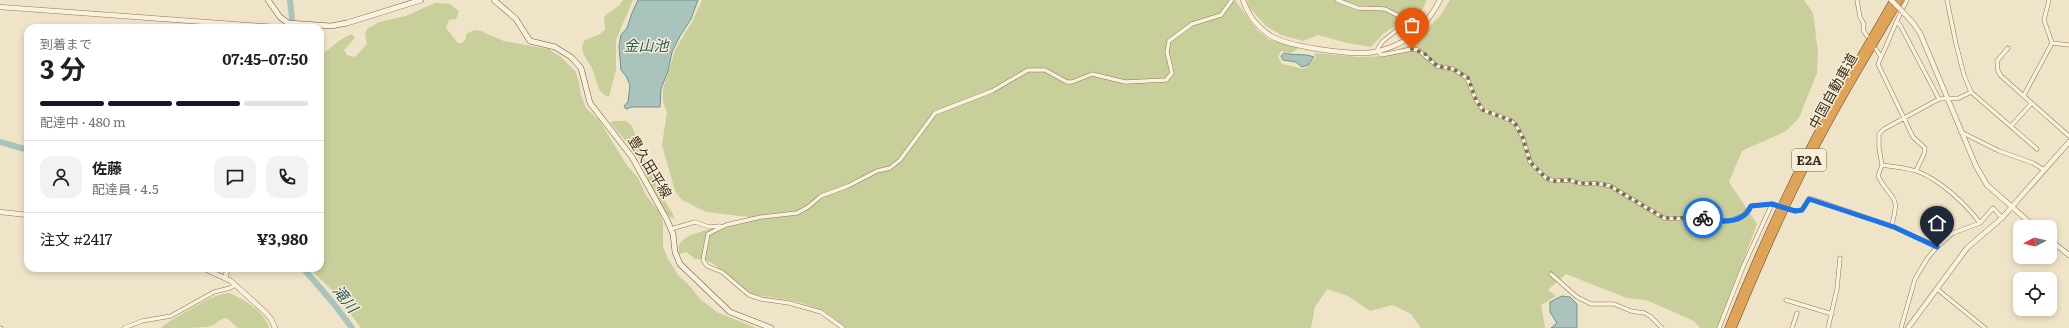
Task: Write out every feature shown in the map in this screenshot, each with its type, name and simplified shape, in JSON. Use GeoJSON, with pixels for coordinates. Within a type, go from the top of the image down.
{"type":"FeatureCollection","features":[{"type":"Feature","properties":{"kind":"highway","name":"中国自動車道"},"geometry":{"type":"LineString","coordinates":[[1728,328],[1760,250],[1800,166],[1892,0]]}},
{"type":"Feature","properties":{"kind":"highway","name":"中国自動車道"},"geometry":{"type":"LineString","coordinates":[[1733,328],[1766,250],[1805,168],[1828,124],[1900,0]]}},
{"type":"Feature","properties":{"kind":"main road"},"geometry":{"type":"LineString","coordinates":[[268,0],[280,17],[289,24]]}},
{"type":"Feature","properties":{"kind":"main road","name":"豊久田平線"},"geometry":{"type":"LineString","coordinates":[[494,0],[516,19],[530,41],[555,47],[571,57],[581,68],[592,108],[632,157],[671,229],[675,252],[680,264],[730,312],[771,328]]}},
{"type":"Feature","properties":{"kind":"main road"},"geometry":{"type":"LineString","coordinates":[[324,26],[339,26],[417,1]]}},
{"type":"Feature","properties":{"kind":"street"},"geometry":{"type":"LineString","coordinates":[[671,229],[695,222],[709,227],[721,226],[761,217],[797,214],[821,196],[854,184],[877,171],[890,168],[900,160],[935,113],[992,91],[1028,70],[1045,70],[1067,82],[1072,82],[1092,74],[1125,82],[1166,80],[1172,73],[1167,52],[1169,41],[1192,24],[1221,15],[1232,0]]}},
{"type":"Feature","properties":{"kind":"street"},"geometry":{"type":"LineString","coordinates":[[1243,0],[1246,9],[1257,24],[1278,40],[1300,45],[1349,52],[1378,51],[1396,45],[1414,34],[1432,15],[1440,0]]}},
{"type":"Feature","properties":{"kind":"street"},"geometry":{"type":"LineString","coordinates":[[1337,0],[1358,8],[1385,9],[1403,18],[1402,26],[1383,41],[1378,48],[1378,51]]}},
{"type":"Feature","properties":{"kind":"street"},"geometry":{"type":"LineString","coordinates":[[1857,0],[1860,17],[1864,24],[1863,30],[1867,36]]}},
{"type":"Feature","properties":{"kind":"street"},"geometry":{"type":"LineString","coordinates":[[1892,0],[1920,33],[1961,132],[1976,166],[1987,185],[2027,220]]}},
{"type":"Feature","properties":{"kind":"street"},"geometry":{"type":"LineString","coordinates":[[1908,0],[1896,22],[1885,52],[1878,64],[1913,137],[1925,148],[1916,171]]}},
{"type":"Feature","properties":{"kind":"street"},"geometry":{"type":"LineString","coordinates":[[1947,0],[1962,67],[1971,92],[2037,149]]}},
{"type":"Feature","properties":{"kind":"street"},"geometry":{"type":"LineString","coordinates":[[2024,95],[2052,43],[2044,20],[2049,0]]}},
{"type":"Feature","properties":{"kind":"street"},"geometry":{"type":"LineString","coordinates":[[0,7],[274,24]]}},
{"type":"Feature","properties":{"kind":"street"},"geometry":{"type":"LineString","coordinates":[[1896,22],[1900,25],[1939,99]]}},
{"type":"Feature","properties":{"kind":"street"},"geometry":{"type":"LineString","coordinates":[[2052,43],[2069,45]]}},
{"type":"Feature","properties":{"kind":"street"},"geometry":{"type":"LineString","coordinates":[[2008,48],[1997,61],[1998,71],[2069,136]]}},
{"type":"Feature","properties":{"kind":"street"},"geometry":{"type":"LineString","coordinates":[[1378,51],[1381,55],[1412,49],[1418,50],[1437,66],[1453,69],[1468,78],[1476,100],[1483,110],[1510,120],[1516,125],[1523,138],[1530,162],[1546,178],[1554,181],[1569,180],[1579,183],[1610,186],[1664,218],[1686,219],[1698,217],[1713,221],[1729,221],[1744,215],[1751,206],[1772,204],[1795,211],[1802,210],[1809,199],[1812,199],[1891,227],[1937,247]]}},
{"type":"Feature","properties":{"kind":"street"},"geometry":{"type":"LineString","coordinates":[[1876,49],[1881,57]]}},
{"type":"Feature","properties":{"kind":"street"},"geometry":{"type":"LineString","coordinates":[[1891,227],[1896,204],[1893,195],[1878,176],[1882,165],[1879,148],[1879,134],[1884,129],[1939,99],[1959,98],[1971,92]]}},
{"type":"Feature","properties":{"kind":"street"},"geometry":{"type":"LineString","coordinates":[[2012,126],[2032,103]]}},
{"type":"Feature","properties":{"kind":"street"},"geometry":{"type":"LineString","coordinates":[[1961,132],[1999,151],[2033,162],[2044,170]]}},
{"type":"Feature","properties":{"kind":"street"},"geometry":{"type":"LineString","coordinates":[[1908,328],[1968,248],[2012,208],[2069,142]]}},
{"type":"Feature","properties":{"kind":"street"},"geometry":{"type":"LineString","coordinates":[[1882,165],[1916,171],[1950,192],[1969,208],[1980,224]]}},
{"type":"Feature","properties":{"kind":"street"},"geometry":{"type":"LineString","coordinates":[[1719,328],[1734,295],[1743,267],[1772,204]]}},
{"type":"Feature","properties":{"kind":"street"},"geometry":{"type":"LineString","coordinates":[[1901,328],[1915,279],[1937,247],[1953,234],[1980,224],[1993,208],[2002,218]]}},
{"type":"Feature","properties":{"kind":"street"},"geometry":{"type":"LineString","coordinates":[[0,212],[24,215]]}},
{"type":"Feature","properties":{"kind":"street"},"geometry":{"type":"LineString","coordinates":[[721,226],[708,234],[703,253],[704,263],[722,272],[749,295],[761,299],[789,302],[821,312],[843,328]]}},
{"type":"Feature","properties":{"kind":"street"},"geometry":{"type":"LineString","coordinates":[[2057,246],[2069,255]]}},
{"type":"Feature","properties":{"kind":"street"},"geometry":{"type":"LineString","coordinates":[[1828,328],[1832,314],[1840,258]]}},
{"type":"Feature","properties":{"kind":"street"},"geometry":{"type":"LineString","coordinates":[[212,272],[225,278],[235,285],[266,313],[271,319],[275,328]]}},
{"type":"Feature","properties":{"kind":"street"},"geometry":{"type":"LineString","coordinates":[[225,278],[227,272]]}},
{"type":"Feature","properties":{"kind":"street"},"geometry":{"type":"LineString","coordinates":[[1551,274],[1577,296],[1591,304],[1614,304],[1631,311],[1644,313],[1650,316],[1662,328]]}},
{"type":"Feature","properties":{"kind":"street"},"geometry":{"type":"LineString","coordinates":[[124,328],[148,319],[171,316],[214,292],[230,288],[235,285]]}},
{"type":"Feature","properties":{"kind":"street"},"geometry":{"type":"LineString","coordinates":[[1937,289],[1985,328]]}},
{"type":"Feature","properties":{"kind":"street"},"geometry":{"type":"LineString","coordinates":[[1786,300],[1832,314]]}},
{"type":"Feature","properties":{"kind":"street"},"geometry":{"type":"LineString","coordinates":[[1792,328],[1797,313]]}},
{"type":"Feature","properties":{"kind":"green space"},"geometry":{"type":"Polygon","coordinates":[[[623,0],[633,0],[616,40],[616,70],[609,97],[600,90],[593,71],[584,56],[582,48],[585,40],[598,35],[605,30],[604,17],[623,0]]]}},
{"type":"Feature","properties":{"kind":"green space"},"geometry":{"type":"Polygon","coordinates":[[[702,0],[1235,0],[1257,30],[1270,40],[1299,48],[1291,53],[1281,51],[1278,57],[1282,64],[1304,69],[1316,58],[1314,53],[1359,57],[1387,56],[1416,40],[1440,16],[1450,0],[1804,0],[1813,13],[1818,52],[1817,73],[1799,118],[1786,131],[1742,151],[1729,182],[1757,224],[1718,328],[1700,328],[1694,321],[1646,300],[1627,298],[1566,274],[1548,290],[1556,296],[1541,305],[1545,328],[1421,328],[1411,314],[1393,305],[1370,311],[1348,296],[1327,289],[1315,307],[1311,328],[845,328],[838,321],[814,307],[774,297],[750,293],[710,262],[695,259],[686,252],[679,254],[679,245],[683,240],[690,236],[708,230],[744,223],[748,217],[706,212],[682,200],[675,191],[662,145],[667,112],[663,102],[663,89],[675,50],[693,20],[702,0]]]}},
{"type":"Feature","properties":{"kind":"green space"},"geometry":{"type":"Polygon","coordinates":[[[1247,0],[1427,0],[1422,10],[1384,33],[1371,47],[1347,43],[1318,35],[1303,41],[1281,35],[1266,26],[1249,7],[1247,0]]]}},
{"type":"Feature","properties":{"kind":"green space"},"geometry":{"type":"Polygon","coordinates":[[[435,3],[450,4],[459,11],[456,19],[449,20],[446,28],[458,43],[462,43],[466,39],[466,34],[474,30],[481,31],[504,41],[549,49],[561,57],[575,71],[586,108],[599,120],[626,164],[638,178],[646,195],[659,212],[663,222],[663,247],[668,259],[678,275],[687,283],[701,300],[717,312],[756,328],[361,328],[336,294],[313,272],[324,272],[324,52],[343,38],[352,34],[355,38],[344,50],[347,55],[355,57],[367,44],[365,34],[367,29],[379,22],[406,16],[435,3]]]}},
{"type":"Feature","properties":{"kind":"green space"},"geometry":{"type":"Polygon","coordinates":[[[626,121],[632,126],[652,176],[661,195],[674,216],[674,219],[668,215],[657,200],[638,156],[610,122],[626,121]]]}},
{"type":"Feature","properties":{"kind":"green space"},"geometry":{"type":"Polygon","coordinates":[[[229,293],[241,298],[259,312],[267,322],[269,328],[238,328],[227,318],[207,327],[161,328],[169,321],[206,300],[229,293]]]}},
{"type":"Feature","properties":{"kind":"water","name":"金山池"},"geometry":{"type":"Polygon","coordinates":[[[638,0],[698,0],[691,19],[672,52],[668,71],[661,89],[660,107],[632,107],[626,109],[624,106],[628,102],[630,85],[626,76],[621,70],[619,46],[621,35],[627,28],[638,0]]]}},
{"type":"Feature","properties":{"kind":"water"},"geometry":{"type":"Polygon","coordinates":[[[1284,53],[1314,57],[1308,65],[1302,67],[1296,62],[1283,60],[1281,56],[1284,53]]]}},
{"type":"Feature","properties":{"kind":"water"},"geometry":{"type":"Polygon","coordinates":[[[1562,296],[1570,297],[1577,304],[1577,328],[1551,328],[1557,323],[1550,312],[1550,302],[1562,296]]]}},
{"type":"Feature","properties":{"kind":"waterway"},"geometry":{"type":"LineString","coordinates":[[290,0],[293,24]]}},
{"type":"Feature","properties":{"kind":"waterway","name":"滝川"},"geometry":{"type":"LineString","coordinates":[[0,142],[24,149]]}},
{"type":"Feature","properties":{"kind":"waterway","name":"滝川"},"geometry":{"type":"LineString","coordinates":[[306,272],[352,328]]}},
{"type":"Feature","properties":{"kind":"way so far"},"geometry":{"type":"LineString","coordinates":[[1412,49],[1424,53],[1437,66],[1445,68],[1448,67],[1468,78],[1472,92],[1483,110],[1499,115],[1510,120],[1516,125],[1523,138],[1524,146],[1530,162],[1546,178],[1554,181],[1569,180],[1579,183],[1610,186],[1633,202],[1645,206],[1655,214],[1664,218],[1674,220],[1698,217],[1703,218]]}},
{"type":"Feature","properties":{"kind":"route"},"geometry":{"type":"LineString","coordinates":[[1703,218],[1713,221],[1736,220],[1750,210],[1751,206],[1772,204],[1795,211],[1802,210],[1809,199],[1812,199],[1894,227],[1937,247]]}}]}
